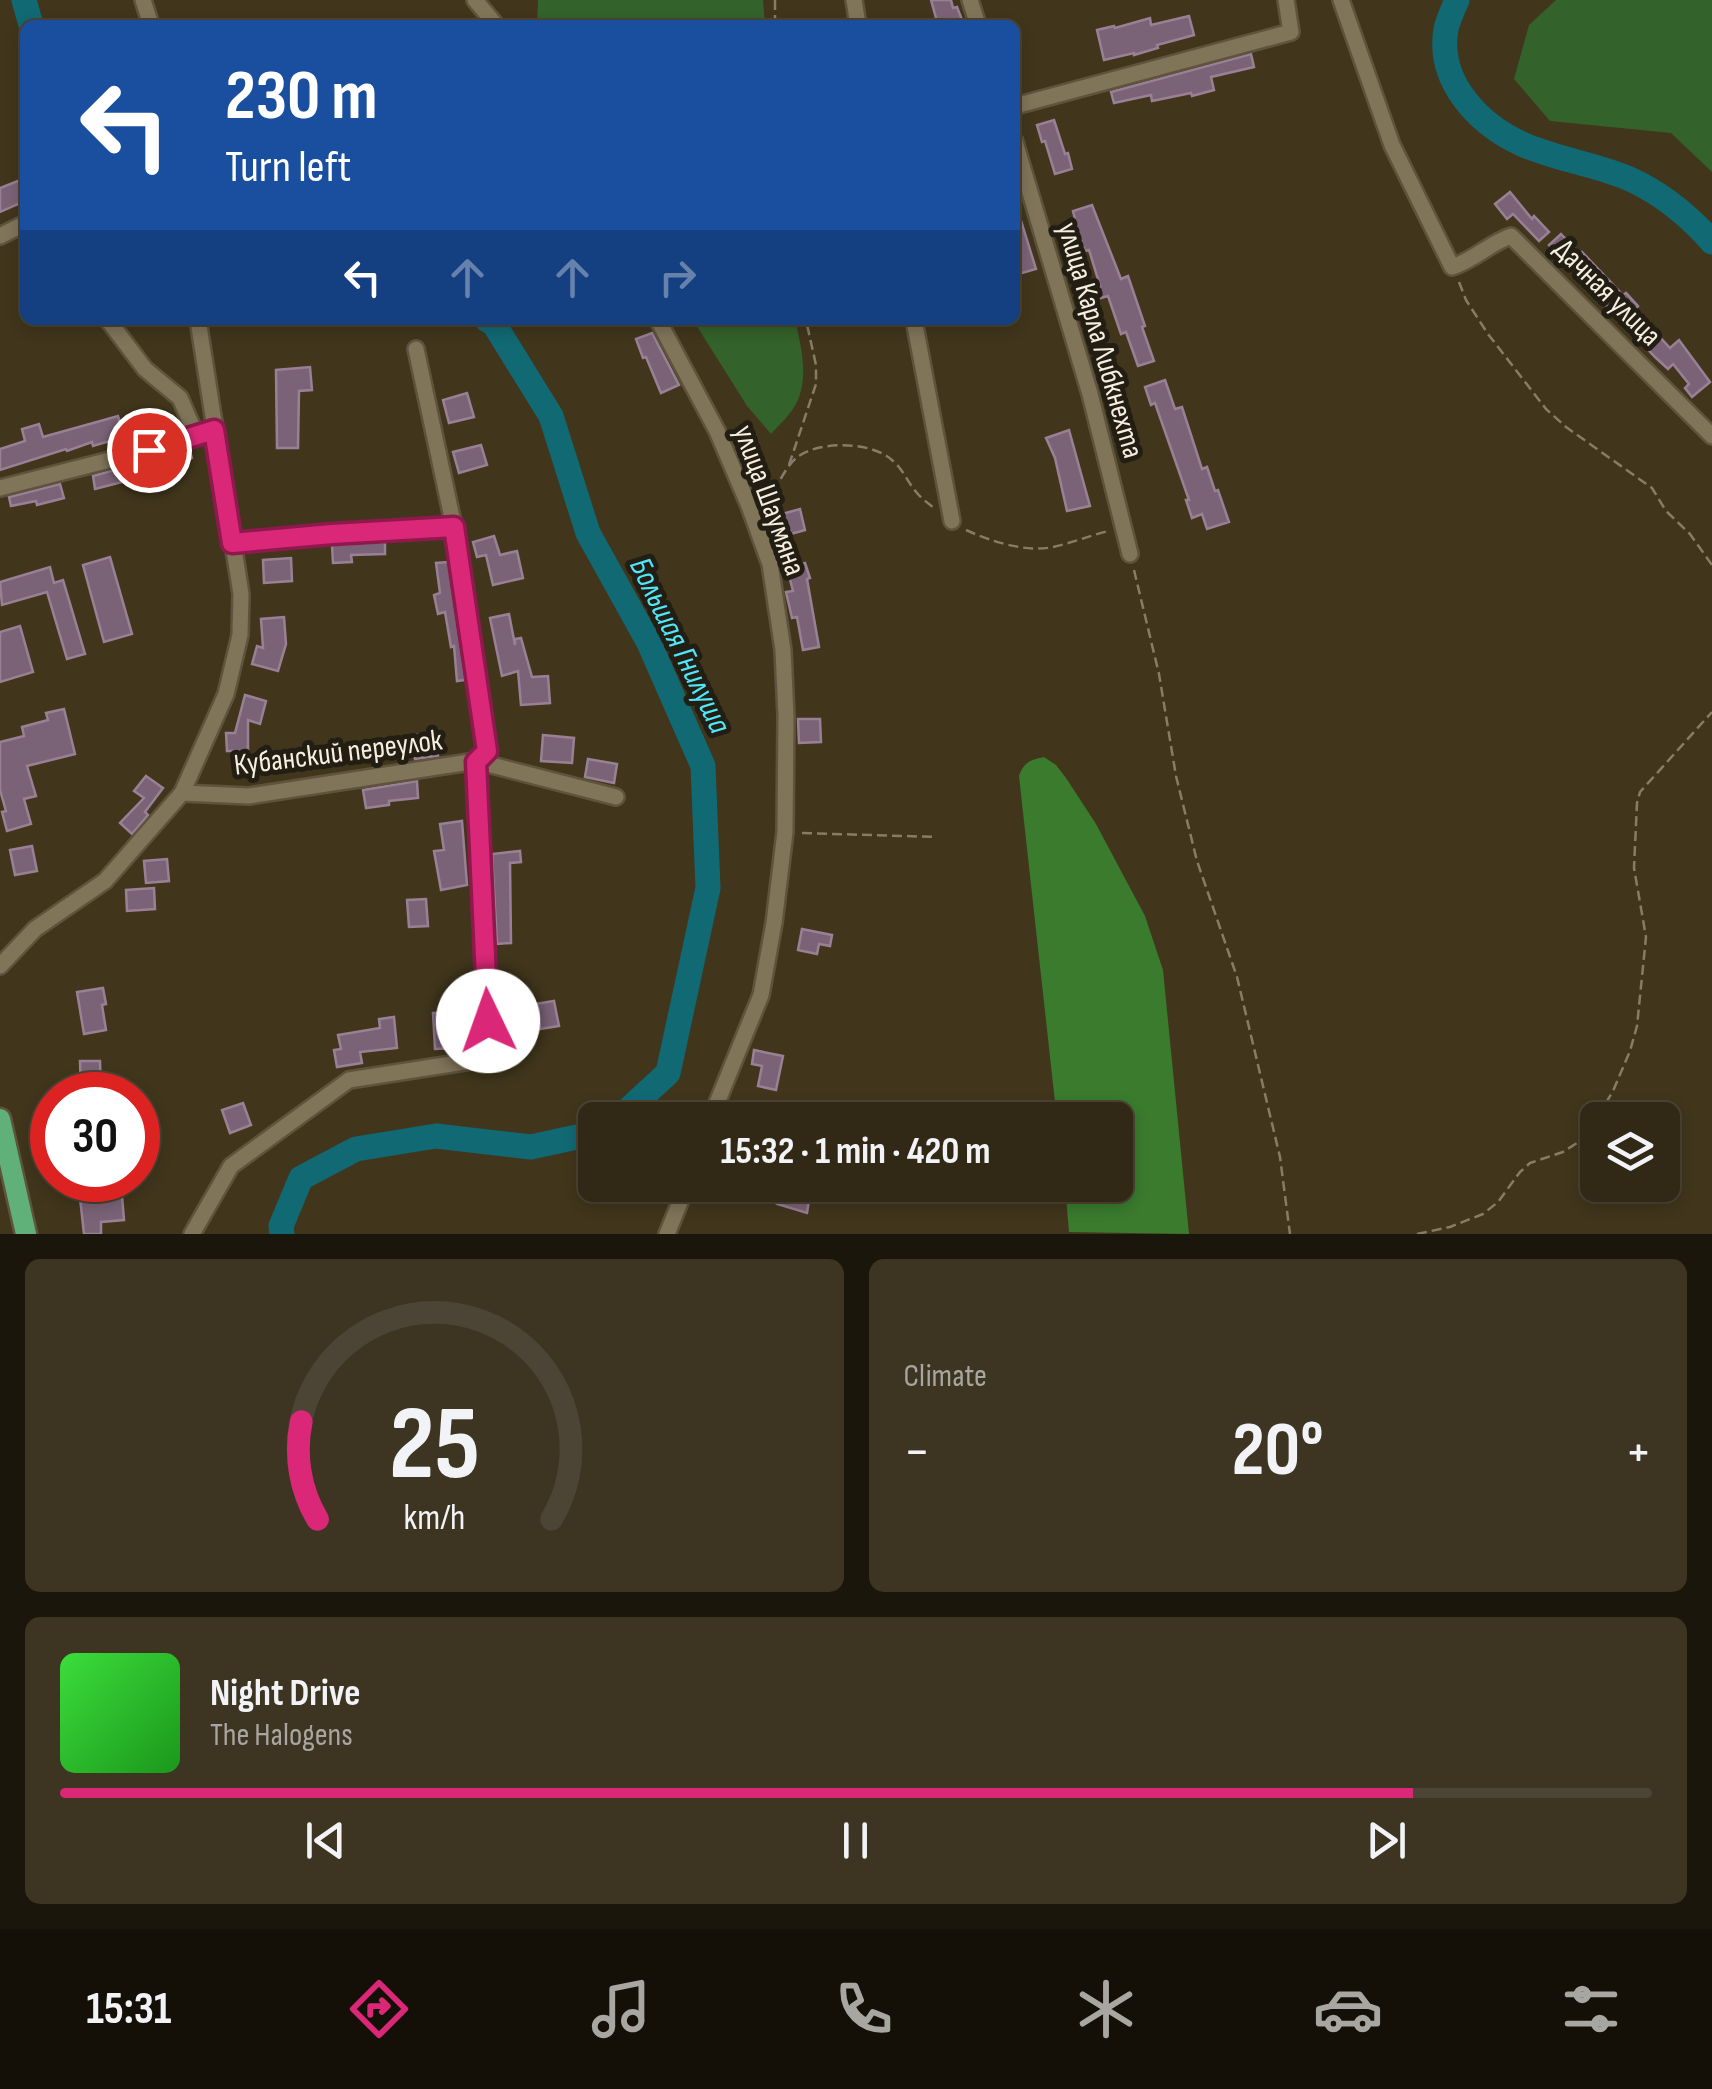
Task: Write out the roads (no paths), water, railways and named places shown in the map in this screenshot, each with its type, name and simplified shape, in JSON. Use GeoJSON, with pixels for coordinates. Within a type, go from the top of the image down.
{"type":"FeatureCollection","features":[{"type":"Feature","properties":{"kind":"main road"},"geometry":{"type":"LineString","coordinates":[[0,1119],[26,1234]]}},
{"type":"Feature","properties":{"kind":"street"},"geometry":{"type":"LineString","coordinates":[[475,0],[492,20]]}},
{"type":"Feature","properties":{"kind":"street"},"geometry":{"type":"LineString","coordinates":[[1020,105],[1291,32],[1286,0]]}},
{"type":"Feature","properties":{"kind":"street","name":"Дачная улица"},"geometry":{"type":"LineString","coordinates":[[1340,0],[1392,145],[1452,267],[1512,236],[1712,436]]}},
{"type":"Feature","properties":{"kind":"street","name":"улица Карла Либкнехта"},"geometry":{"type":"LineString","coordinates":[[1020,159],[1090,394],[1130,554]]}},
{"type":"Feature","properties":{"kind":"street"},"geometry":{"type":"LineString","coordinates":[[112,325],[145,369],[180,398],[196,435]]}},
{"type":"Feature","properties":{"kind":"street"},"geometry":{"type":"LineString","coordinates":[[0,966],[35,929],[105,881],[182,793],[226,694],[240,635],[241,594],[199,325]]}},
{"type":"Feature","properties":{"kind":"street","name":"улица Шаумяна"},"geometry":{"type":"LineString","coordinates":[[661,325],[737,474],[770,564],[783,650],[786,832],[774,923],[762,995],[717,1102]]}},
{"type":"Feature","properties":{"kind":"street"},"geometry":{"type":"LineString","coordinates":[[915,325],[952,521]]}},
{"type":"Feature","properties":{"kind":"street"},"geometry":{"type":"LineString","coordinates":[[192,1234],[231,1166],[349,1080],[490,1058],[476,762],[487,751],[454,527],[416,349]]}},
{"type":"Feature","properties":{"kind":"street"},"geometry":{"type":"LineString","coordinates":[[0,488],[214,430]]}},
{"type":"Feature","properties":{"kind":"street"},"geometry":{"type":"LineString","coordinates":[[232,543],[454,527]]}},
{"type":"Feature","properties":{"kind":"street","name":"Кубанский переулок"},"geometry":{"type":"LineString","coordinates":[[182,793],[249,796],[476,762],[616,796]]}},
{"type":"Feature","properties":{"kind":"street"},"geometry":{"type":"LineString","coordinates":[[667,1234],[680,1202]]}},
{"type":"Feature","properties":{"kind":"waterway","name":"Большая Гнилуша"},"geometry":{"type":"LineString","coordinates":[[24,0],[30,20]]}},
{"type":"Feature","properties":{"kind":"waterway"},"geometry":{"type":"LineString","coordinates":[[1457,0],[1446,29],[1448,66],[1454,83],[1476,113],[1522,144],[1644,186],[1675,207],[1712,242]]}},
{"type":"Feature","properties":{"kind":"waterway","name":"Большая Гнилуша"},"geometry":{"type":"LineString","coordinates":[[495,325],[551,416],[588,533],[649,643],[703,766],[708,888],[668,1073],[637,1102]]}},
{"type":"Feature","properties":{"kind":"waterway","name":"Большая Гнилуша"},"geometry":{"type":"LineString","coordinates":[[282,1234],[281,1226],[301,1178],[356,1149],[436,1136],[531,1147],[578,1137]]}}]}
